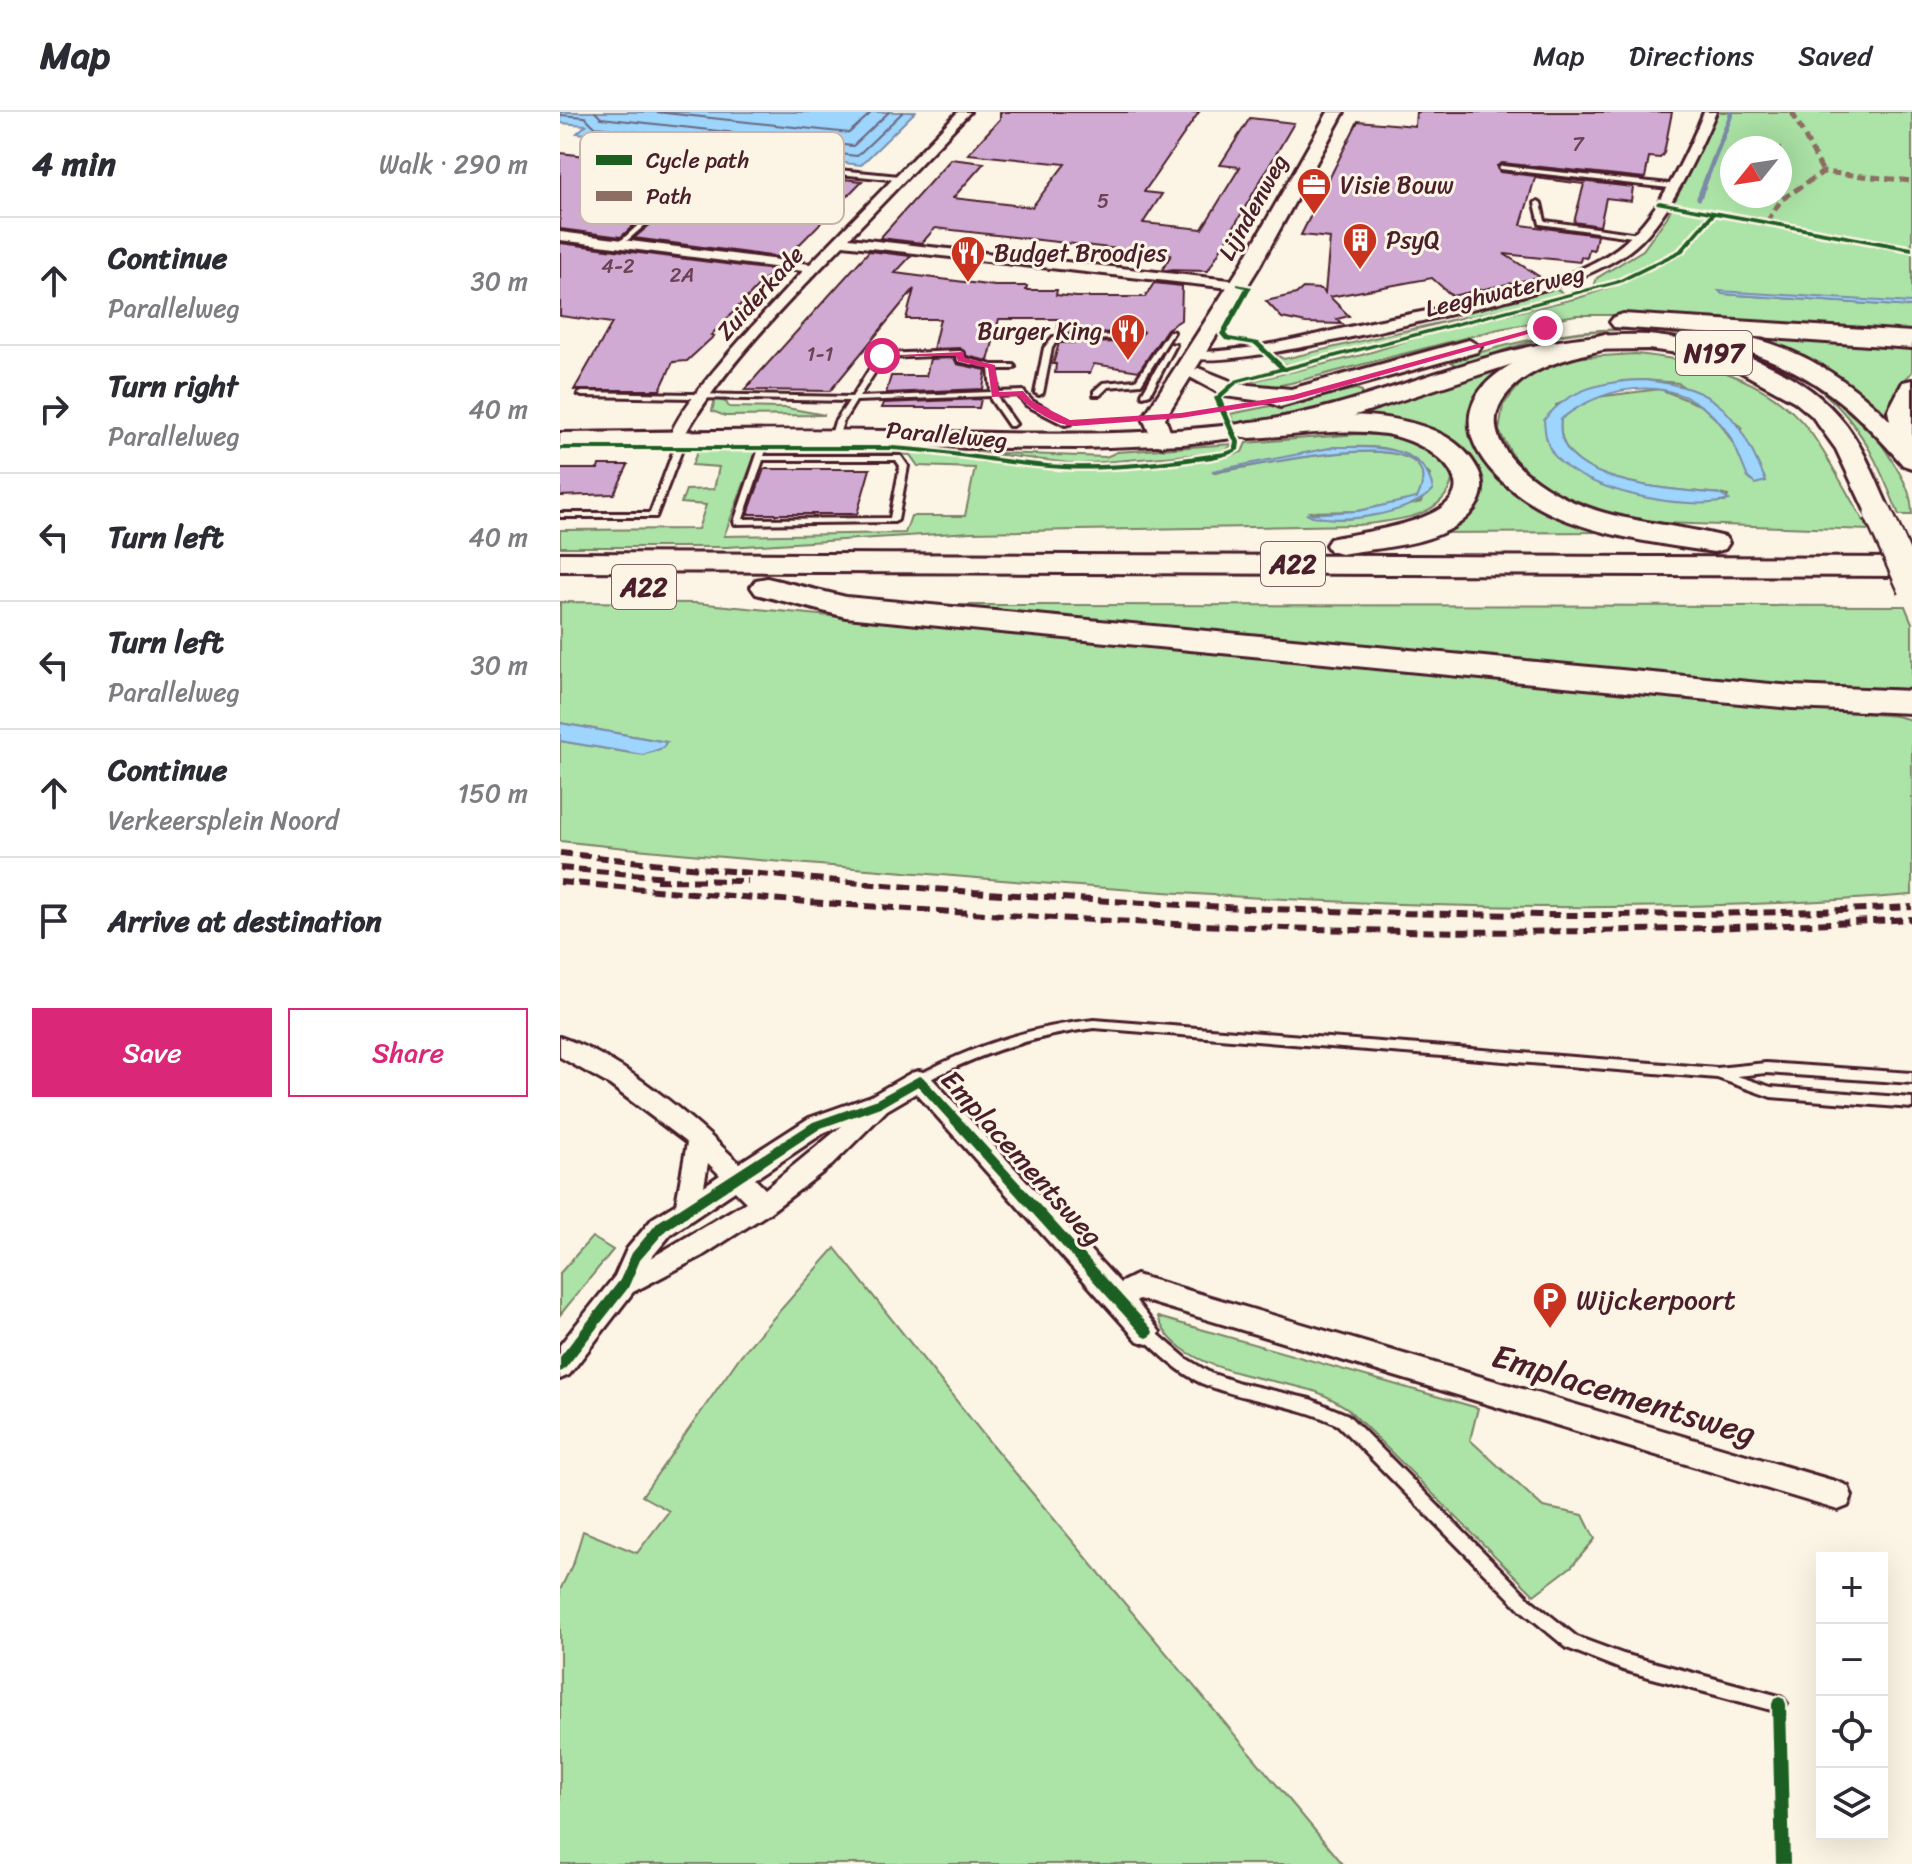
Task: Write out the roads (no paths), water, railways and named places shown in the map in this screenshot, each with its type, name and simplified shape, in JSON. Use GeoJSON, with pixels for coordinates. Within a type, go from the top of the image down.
{"type":"FeatureCollection","features":[{"type":"Feature","properties":{"kind":"highway","name":"A22"},"geometry":{"type":"LineString","coordinates":[[1714,543],[1617,526],[1562,509],[1523,487],[1493,457],[1484,440],[1482,421],[1487,402],[1502,383],[1521,370],[1614,332],[1912,340]]}},
{"type":"Feature","properties":{"kind":"highway"},"geometry":{"type":"LineString","coordinates":[[1912,388],[1902,411],[1912,459]]}},
{"type":"Feature","properties":{"kind":"highway","name":"A22"},"geometry":{"type":"LineString","coordinates":[[1250,430],[1359,425],[1400,428],[1439,443],[1464,466],[1468,492],[1461,505],[1439,522],[1421,529],[1341,545]]}},
{"type":"Feature","properties":{"kind":"highway","name":"A22"},"geometry":{"type":"LineString","coordinates":[[673,562],[784,551],[1714,543],[1912,545]]}},
{"type":"Feature","properties":{"kind":"highway","name":"A22"},"geometry":{"type":"LineString","coordinates":[[560,562],[1912,567]]}},
{"type":"Feature","properties":{"kind":"highway","name":"A22"},"geometry":{"type":"LineString","coordinates":[[560,586],[1912,590]]}},
{"type":"Feature","properties":{"kind":"highway","name":"A22"},"geometry":{"type":"LineString","coordinates":[[767,587],[846,607],[968,620],[1792,697],[1912,702]]}},
{"type":"Feature","properties":{"kind":"main road","name":"N197"},"geometry":{"type":"LineString","coordinates":[[1158,429],[1181,415],[1294,397],[1515,334],[1571,324],[1614,332],[1720,355],[1754,368],[1796,391],[1839,432],[1912,590]]}},
{"type":"Feature","properties":{"kind":"main road","name":"N197"},"geometry":{"type":"LineString","coordinates":[[1158,429],[1250,430],[1373,404],[1513,356],[1614,332],[1715,335],[1794,361],[1859,400],[1912,459]]}},
{"type":"Feature","properties":{"kind":"main road"},"geometry":{"type":"LineString","coordinates":[[1197,366],[1233,391],[1294,397]]}},
{"type":"Feature","properties":{"kind":"main road","name":"Parallelweg"},"geometry":{"type":"LineString","coordinates":[[560,440],[1012,424],[1068,423],[1158,429]]}},
{"type":"Feature","properties":{"kind":"main road","name":"Parallelweg"},"geometry":{"type":"LineString","coordinates":[[560,426],[763,449],[837,430],[920,439],[1104,442],[1158,429]]}},
{"type":"Feature","properties":{"kind":"street","name":"Zuiderkade"},"geometry":{"type":"LineString","coordinates":[[678,438],[702,394],[813,268],[843,241],[964,112]]}},
{"type":"Feature","properties":{"kind":"street","name":"Lijndenweg"},"geometry":{"type":"LineString","coordinates":[[1181,415],[1197,366],[1336,112]]}},
{"type":"Feature","properties":{"kind":"street","name":"Leeghwaterweg"},"geometry":{"type":"LineString","coordinates":[[1197,366],[1539,286],[1610,260],[1639,236],[1710,112]]}},
{"type":"Feature","properties":{"kind":"street"},"geometry":{"type":"LineString","coordinates":[[560,236],[813,268]]}},
{"type":"Feature","properties":{"kind":"street"},"geometry":{"type":"LineString","coordinates":[[843,241],[1239,285]]}},
{"type":"Feature","properties":{"kind":"street","name":"Lijndenweg"},"geometry":{"type":"LineString","coordinates":[[1158,429],[1179,372],[1197,366]]}},
{"type":"Feature","properties":{"kind":"street"},"geometry":{"type":"LineString","coordinates":[[560,1046],[618,1078],[700,1139],[762,1202]]}},
{"type":"Feature","properties":{"kind":"street","name":"Emplacementsweg"},"geometry":{"type":"LineString","coordinates":[[561,1371],[624,1284],[636,1257],[662,1226],[828,1119],[879,1103],[919,1080],[1147,1332]]}},
{"type":"Feature","properties":{"kind":"street","name":"Emplacementsweg"},"geometry":{"type":"LineString","coordinates":[[624,1284],[677,1258],[762,1202],[848,1139],[879,1103]]}},
{"type":"Feature","properties":{"kind":"street"},"geometry":{"type":"LineString","coordinates":[[687,1209],[700,1139]]}},
{"type":"Feature","properties":{"kind":"street","name":"Emplacementsweg"},"geometry":{"type":"LineString","coordinates":[[1117,1299],[1136,1287],[1838,1496]]}},
{"type":"Feature","properties":{"kind":"lane"},"geometry":{"type":"LineString","coordinates":[[1502,168],[1669,186]]}},
{"type":"Feature","properties":{"kind":"lane"},"geometry":{"type":"LineString","coordinates":[[844,172],[899,178]]}},
{"type":"Feature","properties":{"kind":"lane"},"geometry":{"type":"LineString","coordinates":[[1538,203],[1542,223],[1639,236]]}},
{"type":"Feature","properties":{"kind":"lane"},"geometry":{"type":"LineString","coordinates":[[620,244],[643,224]]}},
{"type":"Feature","properties":{"kind":"lane"},"geometry":{"type":"LineString","coordinates":[[1039,393],[1048,348],[1055,338],[1131,337],[1138,332]]}},
{"type":"Feature","properties":{"kind":"lane"},"geometry":{"type":"LineString","coordinates":[[1097,393],[1106,385],[1138,382],[1175,333],[1146,394]]}},
{"type":"Feature","properties":{"kind":"lane","name":"Parallelweg"},"geometry":{"type":"LineString","coordinates":[[837,430],[882,356],[960,353],[961,359],[992,367],[995,395],[1012,424]]}},
{"type":"Feature","properties":{"kind":"lane"},"geometry":{"type":"LineString","coordinates":[[992,367],[1011,367]]}},
{"type":"Feature","properties":{"kind":"lane"},"geometry":{"type":"LineString","coordinates":[[854,399],[1020,393],[1029,403],[1068,423]]}},
{"type":"Feature","properties":{"kind":"lane","name":"Parallelweg"},"geometry":{"type":"LineString","coordinates":[[582,394],[854,399]]}},
{"type":"Feature","properties":{"kind":"lane"},"geometry":{"type":"LineString","coordinates":[[560,515],[653,515],[678,438]]}},
{"type":"Feature","properties":{"kind":"lane","name":"Parallelweg"},"geometry":{"type":"LineString","coordinates":[[763,449],[898,458],[904,466],[894,520],[738,522],[763,449]]}},
{"type":"Feature","properties":{"kind":"lane"},"geometry":{"type":"LineString","coordinates":[[919,1080],[957,1058],[1001,1041],[1045,1029],[1094,1024],[1717,1073],[1766,1068],[1912,1078]]}},
{"type":"Feature","properties":{"kind":"lane"},"geometry":{"type":"LineString","coordinates":[[1717,1073],[1771,1092],[1912,1103]]}},
{"type":"Feature","properties":{"kind":"lane","name":"Emplacementsweg"},"geometry":{"type":"LineString","coordinates":[[1147,1332],[1178,1363],[1208,1379],[1321,1407],[1343,1420],[1526,1605],[1572,1643],[1623,1662],[1779,1704]]}},
{"type":"Feature","properties":{"kind":"water"},"geometry":{"type":"Polygon","coordinates":[[[560,112],[915,112],[861,165],[844,163],[844,132],[580,133],[577,133],[586,125],[560,123],[560,112]]]}},
{"type":"Feature","properties":{"kind":"water"},"geometry":{"type":"Polygon","coordinates":[[[1719,291],[1912,303],[1912,307],[1722,294],[1719,291]]]}},
{"type":"Feature","properties":{"kind":"water"},"geometry":{"type":"Polygon","coordinates":[[[1644,380],[1692,390],[1723,408],[1745,438],[1766,481],[1755,484],[1748,478],[1736,448],[1719,422],[1683,396],[1663,390],[1620,391],[1599,397],[1561,419],[1563,441],[1575,458],[1595,471],[1620,480],[1719,494],[1729,500],[1688,503],[1636,496],[1587,479],[1554,455],[1545,434],[1544,420],[1554,409],[1589,388],[1644,380]]]}},
{"type":"Feature","properties":{"kind":"water"},"geometry":{"type":"Polygon","coordinates":[[[1335,447],[1381,448],[1408,456],[1420,463],[1433,490],[1408,506],[1373,516],[1336,519],[1306,514],[1358,511],[1417,498],[1422,472],[1407,457],[1378,452],[1300,457],[1212,471],[1335,447]]]}},
{"type":"Feature","properties":{"kind":"water"},"geometry":{"type":"Polygon","coordinates":[[[560,723],[666,742],[663,748],[643,755],[560,741],[560,723]]]}},
{"type":"Feature","properties":{"kind":"waterway"},"geometry":{"type":"LineString","coordinates":[[1699,198],[1732,112]]}},
{"type":"Feature","properties":{"kind":"railway"},"geometry":{"type":"LineString","coordinates":[[560,853],[897,886],[1235,907],[1573,915],[1912,907]]}},
{"type":"Feature","properties":{"kind":"railway"},"geometry":{"type":"LineString","coordinates":[[560,868],[667,877]]}},
{"type":"Feature","properties":{"kind":"railway"},"geometry":{"type":"LineString","coordinates":[[656,880],[748,881]]}},
{"type":"Feature","properties":{"kind":"railway"},"geometry":{"type":"LineString","coordinates":[[560,882],[981,914],[1297,928],[1593,931],[1912,919]]}},
{"type":"Feature","properties":{"kind":"place","name":"Visie Bouw"},"geometry":{"type":"Point","coordinates":[1314,216]}},
{"type":"Feature","properties":{"kind":"place","name":"PsyQ"},"geometry":{"type":"Point","coordinates":[1360,271]}},
{"type":"Feature","properties":{"kind":"place","name":"Budget Broodjes"},"geometry":{"type":"Point","coordinates":[968,284]}},
{"type":"Feature","properties":{"kind":"place","name":"Burger King"},"geometry":{"type":"Point","coordinates":[1128,362]}},
{"type":"Feature","properties":{"kind":"place","name":"Wijckerpoort"},"geometry":{"type":"Point","coordinates":[1550,1330]}}]}
